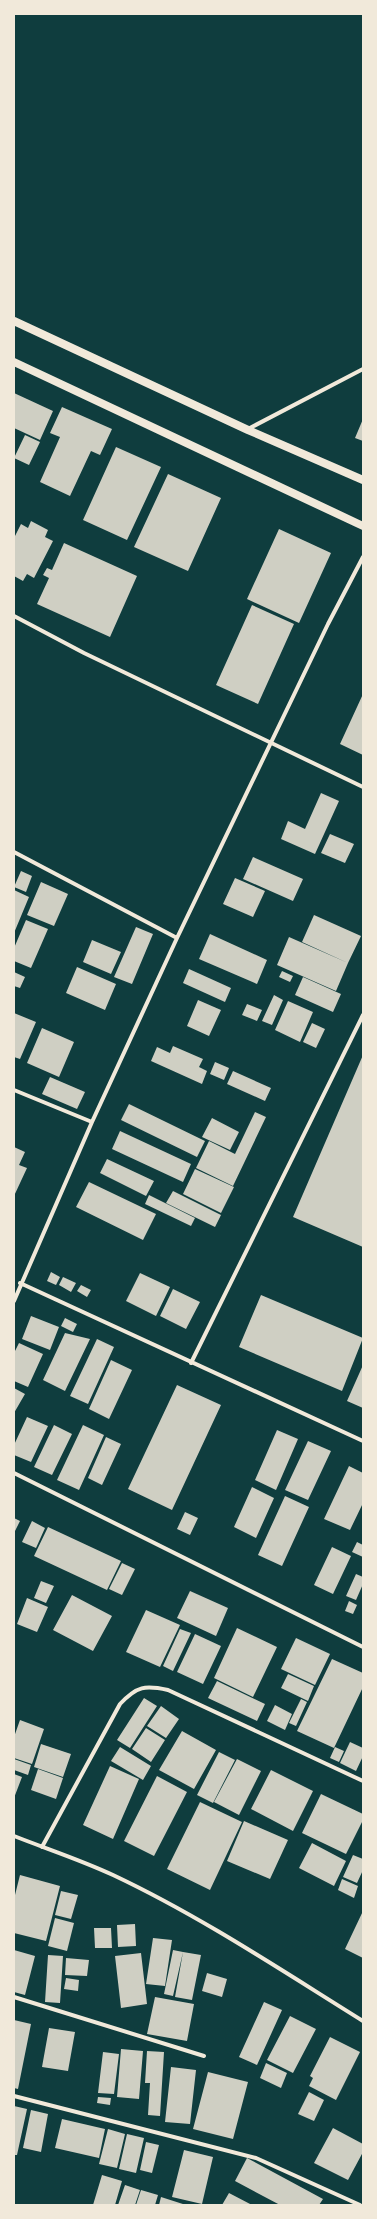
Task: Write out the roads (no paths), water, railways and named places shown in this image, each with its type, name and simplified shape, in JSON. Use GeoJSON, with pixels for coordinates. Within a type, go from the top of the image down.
{"type":"FeatureCollection","features":[{"type":"Feature","properties":{"kind":"main road"},"geometry":{"type":"LineString","coordinates":[[14,321],[248,430],[363,480]]}},
{"type":"Feature","properties":{"kind":"main road"},"geometry":{"type":"LineString","coordinates":[[14,362],[363,526]]}},
{"type":"Feature","properties":{"kind":"street"},"geometry":{"type":"LineString","coordinates":[[248,430],[363,369]]}},
{"type":"Feature","properties":{"kind":"street"},"geometry":{"type":"LineString","coordinates":[[14,1301],[20,1284],[92,1122],[177,938],[328,624],[363,557]]}},
{"type":"Feature","properties":{"kind":"street"},"geometry":{"type":"LineString","coordinates":[[14,616],[84,653],[363,787]]}},
{"type":"Feature","properties":{"kind":"street"},"geometry":{"type":"LineString","coordinates":[[14,852],[177,938]]}},
{"type":"Feature","properties":{"kind":"street"},"geometry":{"type":"LineString","coordinates":[[191,1363],[363,1015]]}},
{"type":"Feature","properties":{"kind":"street"},"geometry":{"type":"LineString","coordinates":[[14,1090],[92,1122]]}},
{"type":"Feature","properties":{"kind":"street"},"geometry":{"type":"LineString","coordinates":[[20,1284],[363,1440]]}},
{"type":"Feature","properties":{"kind":"street"},"geometry":{"type":"LineString","coordinates":[[14,1473],[363,1647]]}},
{"type":"Feature","properties":{"kind":"street"},"geometry":{"type":"LineString","coordinates":[[42,1847],[120,1704],[140,1687],[154,1687],[168,1690],[363,1781]]}},
{"type":"Feature","properties":{"kind":"street"},"geometry":{"type":"LineString","coordinates":[[14,1836],[111,1874],[158,1898],[217,1931],[363,2021]]}},
{"type":"Feature","properties":{"kind":"street"},"geometry":{"type":"LineString","coordinates":[[14,1997],[204,2056]]}},
{"type":"Feature","properties":{"kind":"street"},"geometry":{"type":"LineString","coordinates":[[14,2096],[256,2158],[360,2205]]}}]}
